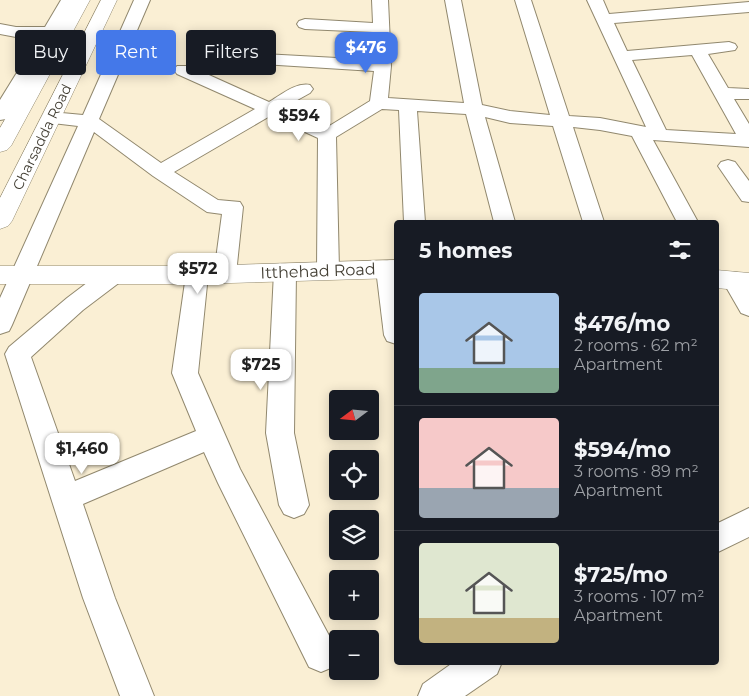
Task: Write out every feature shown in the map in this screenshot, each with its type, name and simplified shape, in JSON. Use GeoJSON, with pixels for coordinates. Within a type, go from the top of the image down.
{"type":"FeatureCollection","features":[{"type":"Feature","properties":{"kind":"main road","name":"Charsadda Road"},"geometry":{"type":"LineString","coordinates":[[59,30],[82,0]]}},
{"type":"Feature","properties":{"kind":"main road","name":"Charsadda Road"},"geometry":{"type":"LineString","coordinates":[[0,221],[109,0]]}},
{"type":"Feature","properties":{"kind":"main road","name":"Charsadda Road"},"geometry":{"type":"LineString","coordinates":[[0,146],[36,75]]}},
{"type":"Feature","properties":{"kind":"main road","name":"Itthehad Road"},"geometry":{"type":"LineString","coordinates":[[12,275],[198,275],[392,269]]}},
{"type":"Feature","properties":{"kind":"street"},"geometry":{"type":"LineString","coordinates":[[58,30],[69,0]]}},
{"type":"Feature","properties":{"kind":"street"},"geometry":{"type":"LineString","coordinates":[[0,325],[12,275],[90,121],[142,0]]}},
{"type":"Feature","properties":{"kind":"street"},"geometry":{"type":"LineString","coordinates":[[379,103],[383,66],[380,0]]}},
{"type":"Feature","properties":{"kind":"street"},"geometry":{"type":"LineString","coordinates":[[453,0],[474,109],[503,220]]}},
{"type":"Feature","properties":{"kind":"street"},"geometry":{"type":"LineString","coordinates":[[523,0],[592,220]]}},
{"type":"Feature","properties":{"kind":"street"},"geometry":{"type":"LineString","coordinates":[[595,0],[621,56],[650,134],[686,220]]}},
{"type":"Feature","properties":{"kind":"street"},"geometry":{"type":"LineString","coordinates":[[745,0],[749,1]]}},
{"type":"Feature","properties":{"kind":"street"},"geometry":{"type":"LineString","coordinates":[[604,19],[749,7]]}},
{"type":"Feature","properties":{"kind":"street"},"geometry":{"type":"LineString","coordinates":[[306,24],[381,28]]}},
{"type":"Feature","properties":{"kind":"street"},"geometry":{"type":"LineString","coordinates":[[0,29],[15,32]]}},
{"type":"Feature","properties":{"kind":"street"},"geometry":{"type":"LineString","coordinates":[[621,56],[729,48]]}},
{"type":"Feature","properties":{"kind":"street"},"geometry":{"type":"LineString","coordinates":[[698,50],[749,141]]}},
{"type":"Feature","properties":{"kind":"street"},"geometry":{"type":"LineString","coordinates":[[276,60],[383,66]]}},
{"type":"Feature","properties":{"kind":"street"},"geometry":{"type":"LineString","coordinates":[[183,70],[327,135]]}},
{"type":"Feature","properties":{"kind":"street"},"geometry":{"type":"LineString","coordinates":[[0,115],[27,75]]}},
{"type":"Feature","properties":{"kind":"street"},"geometry":{"type":"LineString","coordinates":[[160,172],[304,89]]}},
{"type":"Feature","properties":{"kind":"street"},"geometry":{"type":"LineString","coordinates":[[723,93],[749,94]]}},
{"type":"Feature","properties":{"kind":"street"},"geometry":{"type":"LineString","coordinates":[[327,135],[379,103],[474,109],[510,117],[600,124],[650,134],[749,141]]}},
{"type":"Feature","properties":{"kind":"street"},"geometry":{"type":"LineString","coordinates":[[408,104],[414,220]]}},
{"type":"Feature","properties":{"kind":"street"},"geometry":{"type":"LineString","coordinates":[[51,118],[90,121],[160,172],[214,207],[233,207],[225,274]]}},
{"type":"Feature","properties":{"kind":"street"},"geometry":{"type":"LineString","coordinates":[[327,135],[328,270]]}},
{"type":"Feature","properties":{"kind":"street"},"geometry":{"type":"LineString","coordinates":[[728,166],[749,196]]}},
{"type":"Feature","properties":{"kind":"street"},"geometry":{"type":"LineString","coordinates":[[392,269],[394,302]]}},
{"type":"Feature","properties":{"kind":"street"},"geometry":{"type":"LineString","coordinates":[[285,272],[280,433],[294,505]]}},
{"type":"Feature","properties":{"kind":"street"},"geometry":{"type":"LineString","coordinates":[[198,275],[185,373],[228,474],[322,655]]}},
{"type":"Feature","properties":{"kind":"street"},"geometry":{"type":"LineString","coordinates":[[112,276],[75,304],[18,354],[99,598],[137,696]]}},
{"type":"Feature","properties":{"kind":"street"},"geometry":{"type":"LineString","coordinates":[[733,280],[749,307]]}},
{"type":"Feature","properties":{"kind":"street"},"geometry":{"type":"LineString","coordinates":[[66,498],[212,436]]}},
{"type":"Feature","properties":{"kind":"street"},"geometry":{"type":"LineString","coordinates":[[719,538],[749,522]]}},
{"type":"Feature","properties":{"kind":"street"},"geometry":{"type":"LineString","coordinates":[[435,696],[481,665]]}}]}
